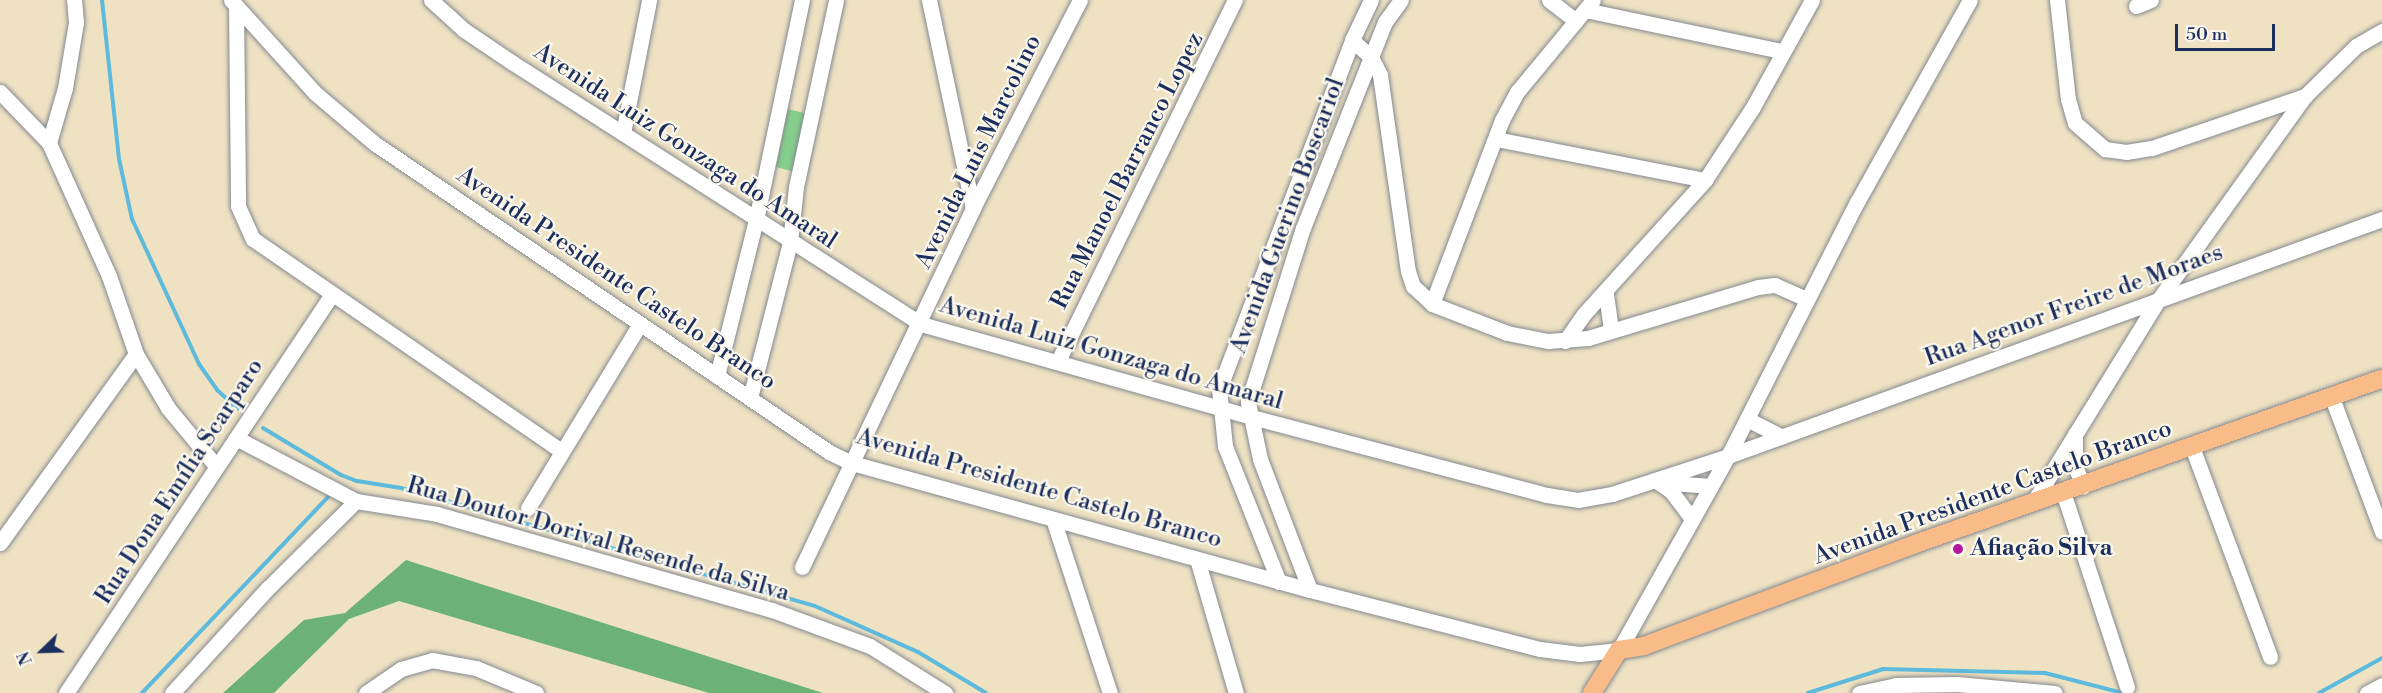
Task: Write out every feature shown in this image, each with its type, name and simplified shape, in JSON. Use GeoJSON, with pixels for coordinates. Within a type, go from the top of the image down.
{"type":"FeatureCollection","features":[{"type":"Feature","properties":{"kind":"main road","name":"Avenida Presidente Castelo Branco"},"geometry":{"type":"LineString","coordinates":[[1619,650],[1652,643],[2034,501],[2083,486],[2382,379]]}},
{"type":"Feature","properties":{"kind":"main road"},"geometry":{"type":"LineString","coordinates":[[1592,693],[1619,650]]}},
{"type":"Feature","properties":{"kind":"street"},"geometry":{"type":"LineString","coordinates":[[48,143],[65,88],[76,22],[74,0]]}},
{"type":"Feature","properties":{"kind":"street","name":"Avenida Luiz Gonzaga do Amaral"},"geometry":{"type":"LineString","coordinates":[[431,0],[464,30],[790,242],[921,324],[1248,416],[1547,495],[1578,500],[1612,494],[1728,456]]}},
{"type":"Feature","properties":{"kind":"street"},"geometry":{"type":"LineString","coordinates":[[623,133],[649,0]]}},
{"type":"Feature","properties":{"kind":"street"},"geometry":{"type":"LineString","coordinates":[[717,376],[756,220],[802,0]]}},
{"type":"Feature","properties":{"kind":"street"},"geometry":{"type":"LineString","coordinates":[[750,398],[790,242],[796,187],[836,0]]}},
{"type":"Feature","properties":{"kind":"street"},"geometry":{"type":"LineString","coordinates":[[929,0],[973,208]]}},
{"type":"Feature","properties":{"kind":"street","name":"Avenida Luis Marcolino"},"geometry":{"type":"LineString","coordinates":[[802,567],[921,324],[973,208],[1080,0]]}},
{"type":"Feature","properties":{"kind":"street","name":"Rua Manoel Barranco Lopez"},"geometry":{"type":"LineString","coordinates":[[1058,361],[1235,0]]}},
{"type":"Feature","properties":{"kind":"street","name":"Avenida Guerino Boscariol"},"geometry":{"type":"LineString","coordinates":[[1279,582],[1225,446],[1218,407],[1224,370],[1352,40],[1371,0]]}},
{"type":"Feature","properties":{"kind":"street","name":"Avenida Guerino Boscariol"},"geometry":{"type":"LineString","coordinates":[[1310,590],[1260,459],[1248,416],[1252,380],[1303,228],[1385,22],[1401,0]]}},
{"type":"Feature","properties":{"kind":"street"},"geometry":{"type":"LineString","coordinates":[[1549,0],[1585,10],[1782,51]]}},
{"type":"Feature","properties":{"kind":"street"},"geometry":{"type":"LineString","coordinates":[[1565,341],[1584,314],[1606,294],[1705,180],[1742,127],[1812,0]]}},
{"type":"Feature","properties":{"kind":"street"},"geometry":{"type":"LineString","coordinates":[[1619,650],[1728,456],[1807,299],[1970,0]]}},
{"type":"Feature","properties":{"kind":"street"},"geometry":{"type":"LineString","coordinates":[[2057,0],[2068,99],[2074,123],[2104,149],[2126,153],[2152,147],[2305,96]]}},
{"type":"Feature","properties":{"kind":"street"},"geometry":{"type":"LineString","coordinates":[[2136,6],[2151,0]]}},
{"type":"Feature","properties":{"kind":"street"},"geometry":{"type":"LineString","coordinates":[[234,3],[238,206],[243,223],[267,251],[561,451]]}},
{"type":"Feature","properties":{"kind":"street","name":"Avenida Presidente Castelo Branco"},"geometry":{"type":"LineString","coordinates":[[234,3],[345,122],[717,376],[852,463],[1054,522],[1559,653],[1619,650]]}},
{"type":"Feature","properties":{"kind":"street"},"geometry":{"type":"LineString","coordinates":[[1432,304],[1496,139],[1517,92],[1585,10]]}},
{"type":"Feature","properties":{"kind":"street"},"geometry":{"type":"LineString","coordinates":[[2034,501],[2075,431],[2159,299],[2305,96],[2356,46],[2382,31]]}},
{"type":"Feature","properties":{"kind":"street"},"geometry":{"type":"LineString","coordinates":[[1352,40],[1371,57],[1386,93],[1408,271],[1413,286],[1432,304],[1525,338],[1565,341],[1611,332],[1758,287],[1775,285],[1807,299]]}},
{"type":"Feature","properties":{"kind":"street"},"geometry":{"type":"LineString","coordinates":[[0,93],[48,143],[117,294],[136,354],[168,408],[216,466]]}},
{"type":"Feature","properties":{"kind":"street"},"geometry":{"type":"LineString","coordinates":[[1496,139],[1705,180]]}},
{"type":"Feature","properties":{"kind":"street","name":"Rua Agenor Freire de Moraes"},"geometry":{"type":"LineString","coordinates":[[1728,456],[2382,219]]}},
{"type":"Feature","properties":{"kind":"street"},"geometry":{"type":"LineString","coordinates":[[1606,294],[1611,332]]}},
{"type":"Feature","properties":{"kind":"street","name":"Rua Dona Emília Scarparo"},"geometry":{"type":"LineString","coordinates":[[66,693],[331,296]]}},
{"type":"Feature","properties":{"kind":"street"},"geometry":{"type":"LineString","coordinates":[[528,508],[640,324]]}},
{"type":"Feature","properties":{"kind":"street"},"geometry":{"type":"LineString","coordinates":[[0,543],[136,354]]}},
{"type":"Feature","properties":{"kind":"street"},"geometry":{"type":"LineString","coordinates":[[2332,398],[2382,532]]}},
{"type":"Feature","properties":{"kind":"street"},"geometry":{"type":"LineString","coordinates":[[1747,419],[1782,437]]}},
{"type":"Feature","properties":{"kind":"street"},"geometry":{"type":"LineString","coordinates":[[2075,431],[2075,466],[2083,486]]}},
{"type":"Feature","properties":{"kind":"street","name":"Rua Doutor Dorival Resende da Silva"},"geometry":{"type":"LineString","coordinates":[[236,438],[356,501],[437,514],[772,609],[870,646],[945,693]]}},
{"type":"Feature","properties":{"kind":"street"},"geometry":{"type":"LineString","coordinates":[[2192,447],[2270,657]]}},
{"type":"Feature","properties":{"kind":"street"},"geometry":{"type":"LineString","coordinates":[[1654,482],[1671,490],[1692,519]]}},
{"type":"Feature","properties":{"kind":"street","name":"Avenida Luiz Gonzaga do Amaral"},"geometry":{"type":"LineString","coordinates":[[1654,482],[1711,486]]}},
{"type":"Feature","properties":{"kind":"street"},"geometry":{"type":"LineString","coordinates":[[2063,492],[2127,687]]}},
{"type":"Feature","properties":{"kind":"street"},"geometry":{"type":"LineString","coordinates":[[172,693],[253,603],[356,501]]}},
{"type":"Feature","properties":{"kind":"street"},"geometry":{"type":"LineString","coordinates":[[1054,522],[1110,693]]}},
{"type":"Feature","properties":{"kind":"street"},"geometry":{"type":"LineString","coordinates":[[1197,559],[1236,693]]}},
{"type":"Feature","properties":{"kind":"street"},"geometry":{"type":"LineString","coordinates":[[366,693],[401,669],[432,660],[476,668],[536,693]]}},
{"type":"Feature","properties":{"kind":"street"},"geometry":{"type":"LineString","coordinates":[[1859,693],[1896,685],[1957,684],[2055,693]]}},
{"type":"Feature","properties":{"kind":"street"},"geometry":{"type":"LineString","coordinates":[[2367,693],[2382,685]]}},
{"type":"Feature","properties":{"kind":"green space"},"geometry":{"type":"Polygon","coordinates":[[[788,109],[808,114],[795,172],[776,167],[788,109]]]}},
{"type":"Feature","properties":{"kind":"green space"},"geometry":{"type":"Polygon","coordinates":[[[406,560],[823,693],[709,693],[399,601],[349,619],[274,693],[223,693],[304,620],[345,613],[406,560]]]}},
{"type":"Feature","properties":{"kind":"waterway"},"geometry":{"type":"LineString","coordinates":[[102,0],[119,159],[132,219],[199,364],[217,390],[238,409]]}},
{"type":"Feature","properties":{"kind":"waterway"},"geometry":{"type":"LineString","coordinates":[[263,428],[341,475],[357,481],[401,488],[815,606],[918,652],[986,693]]}},
{"type":"Feature","properties":{"kind":"waterway"},"geometry":{"type":"LineString","coordinates":[[142,693],[329,496]]}},
{"type":"Feature","properties":{"kind":"waterway"},"geometry":{"type":"LineString","coordinates":[[2319,693],[2382,658]]}},
{"type":"Feature","properties":{"kind":"waterway"},"geometry":{"type":"LineString","coordinates":[[1808,693],[1883,669],[2045,673],[2123,693]]}},
{"type":"Feature","properties":{"kind":"place","name":"Afiação Silva"},"geometry":{"type":"Point","coordinates":[1958,549]}}]}
